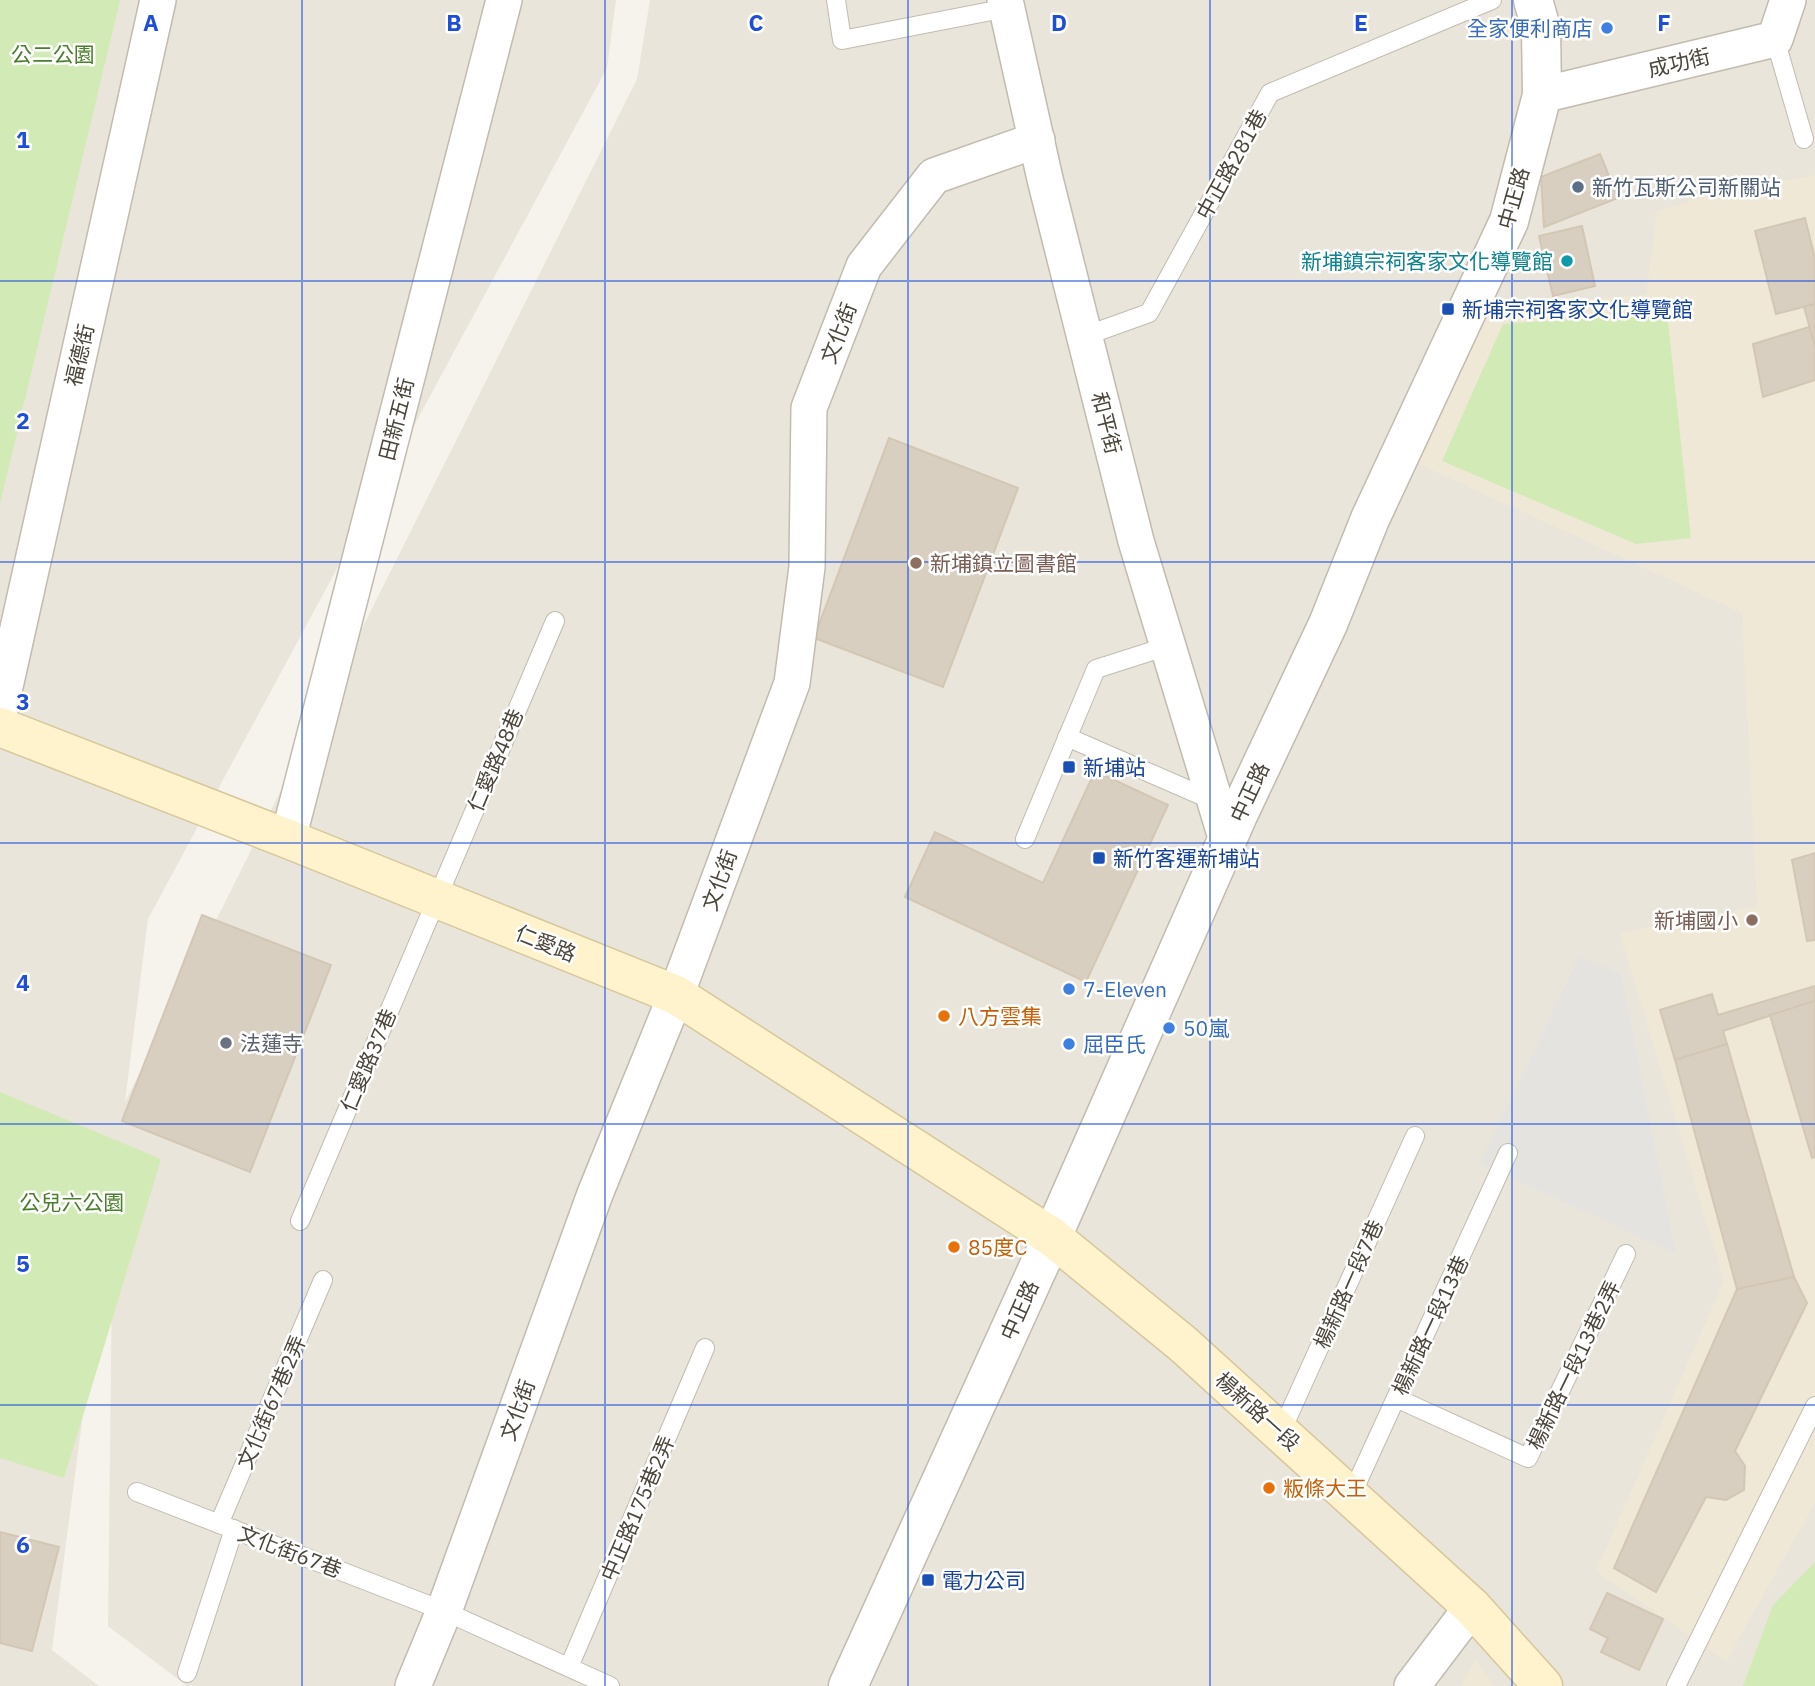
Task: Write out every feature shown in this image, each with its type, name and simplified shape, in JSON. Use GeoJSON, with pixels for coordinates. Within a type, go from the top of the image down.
{"type":"FeatureCollection","features":[{"type":"Feature","properties":{"kind":"main road","name":"仁愛路"},"geometry":{"type":"LineString","coordinates":[[0,727],[676,995],[1052,1237]]}},
{"type":"Feature","properties":{"kind":"main road","name":"楊新路一段"},"geometry":{"type":"LineString","coordinates":[[1052,1237],[1183,1344],[1351,1496],[1472,1607],[1543,1686]]}},
{"type":"Feature","properties":{"kind":"street","name":"福德街"},"geometry":{"type":"LineString","coordinates":[[0,709],[158,0]]}},
{"type":"Feature","properties":{"kind":"street","name":"田新五街"},"geometry":{"type":"LineString","coordinates":[[288,839],[504,0]]}},
{"type":"Feature","properties":{"kind":"street","name":"中正路"},"geometry":{"type":"LineString","coordinates":[[848,1686],[1052,1237],[1227,819],[1328,624],[1376,507],[1509,222],[1542,95],[1541,28],[1533,0]]}},
{"type":"Feature","properties":{"kind":"street"},"geometry":{"type":"LineString","coordinates":[[1775,39],[1788,0]]}},
{"type":"Feature","properties":{"kind":"street","name":"和平街"},"geometry":{"type":"LineString","coordinates":[[1006,4],[1136,541],[1168,646],[1227,819]]}},
{"type":"Feature","properties":{"kind":"street","name":"成功街"},"geometry":{"type":"LineString","coordinates":[[1542,95],[1775,39]]}},
{"type":"Feature","properties":{"kind":"street","name":"文化街"},"geometry":{"type":"LineString","coordinates":[[414,1686],[444,1611],[595,1194],[676,995],[792,683],[807,568],[809,408],[864,266],[934,176],[1037,140]]}},
{"type":"Feature","properties":{"kind":"street"},"geometry":{"type":"LineString","coordinates":[[1412,1686],[1472,1607]]}},
{"type":"Feature","properties":{"kind":"lane"},"geometry":{"type":"LineString","coordinates":[[836,0],[842,40],[1006,4]]}},
{"type":"Feature","properties":{"kind":"lane","name":"中正路281巷"},"geometry":{"type":"LineString","coordinates":[[1085,336],[1149,313],[1270,93],[1492,0]]}},
{"type":"Feature","properties":{"kind":"lane"},"geometry":{"type":"LineString","coordinates":[[1775,39],[1804,139]]}},
{"type":"Feature","properties":{"kind":"lane","name":"仁愛路48巷"},"geometry":{"type":"LineString","coordinates":[[436,899],[555,621]]}},
{"type":"Feature","properties":{"kind":"lane"},"geometry":{"type":"LineString","coordinates":[[1025,839],[1096,668],[1168,646]]}},
{"type":"Feature","properties":{"kind":"lane"},"geometry":{"type":"LineString","coordinates":[[1068,737],[1227,819]]}},
{"type":"Feature","properties":{"kind":"lane","name":"仁愛路37巷"},"geometry":{"type":"LineString","coordinates":[[300,1221],[436,899]]}},
{"type":"Feature","properties":{"kind":"lane","name":"楊新路一段7巷"},"geometry":{"type":"LineString","coordinates":[[1281,1432],[1415,1136]]}},
{"type":"Feature","properties":{"kind":"lane","name":"楊新路一段13巷"},"geometry":{"type":"LineString","coordinates":[[1351,1496],[1508,1153]]}},
{"type":"Feature","properties":{"kind":"lane","name":"楊新路一段13巷2弄"},"geometry":{"type":"LineString","coordinates":[[1396,1398],[1528,1458],[1626,1254]]}},
{"type":"Feature","properties":{"kind":"lane","name":"文化街67巷2弄"},"geometry":{"type":"LineString","coordinates":[[187,1673],[226,1527],[323,1280]]}},
{"type":"Feature","properties":{"kind":"lane","name":"中正路175巷2弄"},"geometry":{"type":"LineString","coordinates":[[569,1667],[705,1348]]}},
{"type":"Feature","properties":{"kind":"lane"},"geometry":{"type":"LineString","coordinates":[[1676,1686],[1815,1406]]}},
{"type":"Feature","properties":{"kind":"lane","name":"文化街67巷"},"geometry":{"type":"LineString","coordinates":[[137,1492],[444,1611],[602,1684]]}},
{"type":"Feature","properties":{"kind":"shaded area"},"geometry":{"type":"Polygon","coordinates":[[[0,0],[616,0],[607,68],[148,919],[125,1102],[637,79],[650,0],[1815,0],[1815,1686],[187,1686],[108,1626],[113,1186],[52,1650],[99,1686],[0,1686],[0,0]]]}},
{"type":"Feature","properties":{"kind":"shaded area","name":"新埔國小"},"geometry":{"type":"Polygon","coordinates":[[[1815,175],[1815,1503],[1726,1661],[1596,1571],[1724,1281],[1620,933],[1757,906],[1742,613],[1411,460],[1488,306],[1646,295],[1657,212],[1712,194],[1815,175]]]}},
{"type":"Feature","properties":{"kind":"shaded area"},"geometry":{"type":"Polygon","coordinates":[[[1579,957],[1621,973],[1676,1254],[1480,1163],[1579,957]]]}},
{"type":"Feature","properties":{"kind":"shaded area"},"geometry":{"type":"Polygon","coordinates":[[[1476,1659],[1494,1686],[1461,1686],[1476,1659]]]}},
{"type":"Feature","properties":{"kind":"green space","name":"公二公園"},"geometry":{"type":"Polygon","coordinates":[[[0,0],[120,0],[0,504],[0,0]]]}},
{"type":"Feature","properties":{"kind":"green space"},"geometry":{"type":"Polygon","coordinates":[[[1667,312],[1691,538],[1636,544],[1442,461],[1503,324],[1667,312]]]}},
{"type":"Feature","properties":{"kind":"green space","name":"公兒六公園"},"geometry":{"type":"Polygon","coordinates":[[[0,1092],[161,1159],[64,1478],[0,1458],[0,1092]]]}},
{"type":"Feature","properties":{"kind":"green space"},"geometry":{"type":"Polygon","coordinates":[[[1815,1562],[1815,1686],[1743,1686],[1773,1605],[1815,1562]]]}},
{"type":"Feature","properties":{"kind":"building","name":"新竹瓦斯公司新關站"},"geometry":{"type":"Polygon","coordinates":[[[1600,154],[1618,198],[1544,227],[1541,177],[1600,154]]]}},
{"type":"Feature","properties":{"kind":"building"},"geometry":{"type":"Polygon","coordinates":[[[1805,218],[1815,258],[1815,304],[1776,314],[1755,231],[1805,218]]]}},
{"type":"Feature","properties":{"kind":"building","name":"新埔鎮宗祠客家文化導覽館"},"geometry":{"type":"Polygon","coordinates":[[[1582,226],[1595,286],[1553,296],[1539,236],[1582,226]]]}},
{"type":"Feature","properties":{"kind":"building"},"geometry":{"type":"Polygon","coordinates":[[[1815,304],[1815,347],[1804,307],[1815,304]]]}},
{"type":"Feature","properties":{"kind":"building"},"geometry":{"type":"Polygon","coordinates":[[[1809,327],[1815,347],[1815,380],[1763,397],[1753,344],[1809,327]]]}},
{"type":"Feature","properties":{"kind":"building","name":"新埔鎮立圖書館"},"geometry":{"type":"Polygon","coordinates":[[[889,438],[1018,488],[943,687],[814,638],[889,438]]]}},
{"type":"Feature","properties":{"kind":"building","name":"新竹客運新埔站"},"geometry":{"type":"Polygon","coordinates":[[[1095,771],[1168,805],[1086,982],[905,897],[935,832],[1043,883],[1095,771]]]}},
{"type":"Feature","properties":{"kind":"building"},"geometry":{"type":"Polygon","coordinates":[[[1815,853],[1815,940],[1807,941],[1792,860],[1815,853]]]}},
{"type":"Feature","properties":{"kind":"building","name":"法蓮寺"},"geometry":{"type":"Polygon","coordinates":[[[202,915],[331,965],[250,1172],[122,1121],[202,915]]]}},
{"type":"Feature","properties":{"kind":"building"},"geometry":{"type":"Polygon","coordinates":[[[1815,986],[1815,1001],[1723,1031],[1727,1044],[1675,1060],[1660,1010],[1712,994],[1718,1015],[1815,986]]]}},
{"type":"Feature","properties":{"kind":"building"},"geometry":{"type":"Polygon","coordinates":[[[1815,1001],[1815,1157],[1812,1158],[1770,1015],[1815,1001]]]}},
{"type":"Feature","properties":{"kind":"building"},"geometry":{"type":"Polygon","coordinates":[[[1727,1044],[1794,1277],[1737,1289],[1675,1060],[1727,1044]]]}},
{"type":"Feature","properties":{"kind":"building"},"geometry":{"type":"Polygon","coordinates":[[[1794,1277],[1807,1303],[1735,1451],[1745,1466],[1744,1490],[1726,1500],[1706,1497],[1656,1592],[1614,1568],[1737,1289],[1794,1277]]]}},
{"type":"Feature","properties":{"kind":"building"},"geometry":{"type":"Polygon","coordinates":[[[0,1532],[59,1547],[32,1651],[0,1643],[0,1532]]]}},
{"type":"Feature","properties":{"kind":"building"},"geometry":{"type":"Polygon","coordinates":[[[1607,1593],[1663,1619],[1639,1670],[1601,1652],[1608,1638],[1590,1629],[1607,1593]]]}},
{"type":"Feature","properties":{"kind":"place","name":"全家便利商店"},"geometry":{"type":"Point","coordinates":[1607,28]}},
{"type":"Feature","properties":{"kind":"place","name":"新竹瓦斯公司新關站"},"geometry":{"type":"Point","coordinates":[1578,187]}},
{"type":"Feature","properties":{"kind":"place","name":"新埔鎮宗祠客家文化導覽館"},"geometry":{"type":"Point","coordinates":[1567,261]}},
{"type":"Feature","properties":{"kind":"place","name":"新埔宗祠客家文化導覽館"},"geometry":{"type":"Point","coordinates":[1448,309]}},
{"type":"Feature","properties":{"kind":"place","name":"新埔鎮立圖書館"},"geometry":{"type":"Point","coordinates":[916,563]}},
{"type":"Feature","properties":{"kind":"place","name":"新埔站"},"geometry":{"type":"Point","coordinates":[1069,767]}},
{"type":"Feature","properties":{"kind":"place","name":"新竹客運新埔站"},"geometry":{"type":"Point","coordinates":[1099,858]}},
{"type":"Feature","properties":{"kind":"place","name":"新埔國小"},"geometry":{"type":"Point","coordinates":[1752,920]}},
{"type":"Feature","properties":{"kind":"place","name":"7-Eleven"},"geometry":{"type":"Point","coordinates":[1069,989]}},
{"type":"Feature","properties":{"kind":"place","name":"八方雲集"},"geometry":{"type":"Point","coordinates":[944,1016]}},
{"type":"Feature","properties":{"kind":"place","name":"50嵐"},"geometry":{"type":"Point","coordinates":[1169,1028]}},
{"type":"Feature","properties":{"kind":"place","name":"法蓮寺"},"geometry":{"type":"Point","coordinates":[226,1043]}},
{"type":"Feature","properties":{"kind":"place","name":"屈臣氏"},"geometry":{"type":"Point","coordinates":[1069,1044]}},
{"type":"Feature","properties":{"kind":"place","name":"85度C"},"geometry":{"type":"Point","coordinates":[954,1247]}},
{"type":"Feature","properties":{"kind":"place","name":"粄條大王"},"geometry":{"type":"Point","coordinates":[1269,1488]}},
{"type":"Feature","properties":{"kind":"place","name":"電力公司"},"geometry":{"type":"Point","coordinates":[928,1580]}}]}
